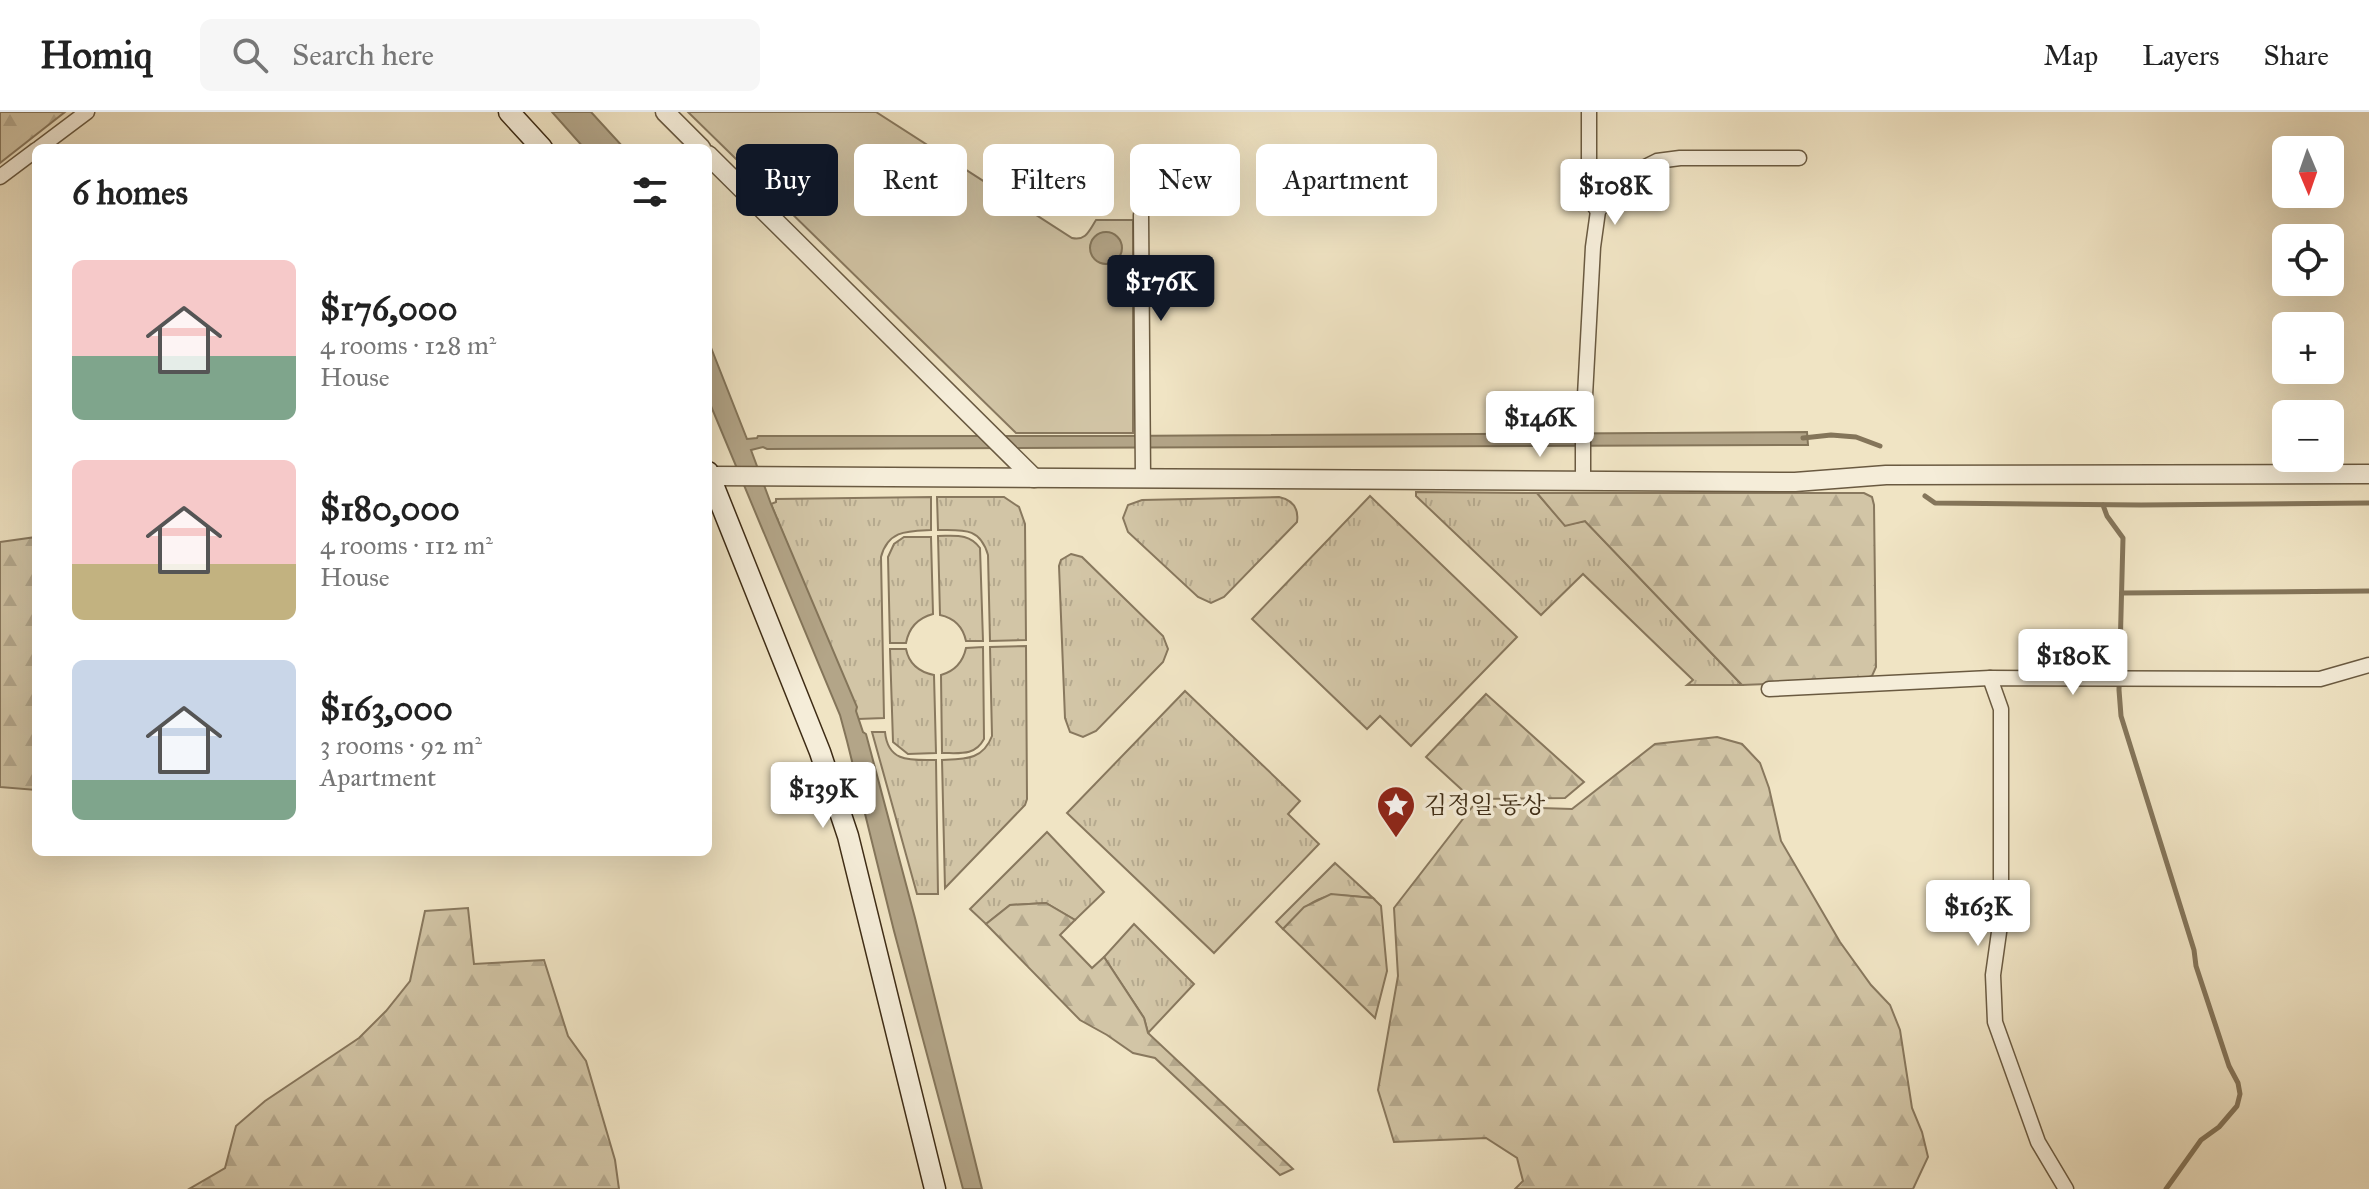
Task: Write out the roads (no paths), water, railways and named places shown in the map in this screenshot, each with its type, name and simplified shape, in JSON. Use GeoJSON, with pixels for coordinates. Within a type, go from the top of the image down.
{"type":"FeatureCollection","features":[{"type":"Feature","properties":{"kind":"main road"},"geometry":{"type":"LineString","coordinates":[[509,112],[538,144]]}},
{"type":"Feature","properties":{"kind":"main road"},"geometry":{"type":"LineString","coordinates":[[712,482],[820,752],[848,836],[935,1189]]}},
{"type":"Feature","properties":{"kind":"street"},"geometry":{"type":"LineString","coordinates":[[44,144],[87,112]]}},
{"type":"Feature","properties":{"kind":"street"},"geometry":{"type":"LineString","coordinates":[[665,112],[697,144]]}},
{"type":"Feature","properties":{"kind":"street"},"geometry":{"type":"LineString","coordinates":[[1589,112],[1588,189],[1589,199],[1598,211]]}},
{"type":"Feature","properties":{"kind":"street"},"geometry":{"type":"LineString","coordinates":[[0,177],[32,153]]}},
{"type":"Feature","properties":{"kind":"street"},"geometry":{"type":"LineString","coordinates":[[1583,480],[1593,247],[1598,211],[1612,192],[1633,173],[1657,161],[1680,158],[1799,158]]}},
{"type":"Feature","properties":{"kind":"street"},"geometry":{"type":"LineString","coordinates":[[712,159],[1034,478]]}},
{"type":"Feature","properties":{"kind":"street"},"geometry":{"type":"LineString","coordinates":[[1141,216],[1143,479]]}},
{"type":"Feature","properties":{"kind":"street"},"geometry":{"type":"LineString","coordinates":[[712,474],[1795,482],[1886,475],[2369,474]]}},
{"type":"Feature","properties":{"kind":"street"},"geometry":{"type":"LineString","coordinates":[[1769,689],[1990,678],[2320,679],[2369,665]]}},
{"type":"Feature","properties":{"kind":"street"},"geometry":{"type":"LineString","coordinates":[[1990,678],[2001,709],[2001,918],[1993,975],[1995,1022],[2038,1142],[2066,1189]]}},
{"type":"Feature","properties":{"kind":"waterway"},"geometry":{"type":"LineString","coordinates":[[1803,438],[1831,435],[1856,437],[1880,446]]}},
{"type":"Feature","properties":{"kind":"waterway"},"geometry":{"type":"LineString","coordinates":[[1925,496],[1935,503],[2369,503]]}},
{"type":"Feature","properties":{"kind":"waterway"},"geometry":{"type":"LineString","coordinates":[[2103,505],[2123,538],[2121,716],[2194,950],[2196,966],[2240,1094],[2237,1106],[2219,1127],[2201,1140],[2166,1189]]}},
{"type":"Feature","properties":{"kind":"waterway"},"geometry":{"type":"LineString","coordinates":[[2122,593],[2369,591]]}},
{"type":"Feature","properties":{"kind":"place","name":"김정일 동상"},"geometry":{"type":"Point","coordinates":[1396,839]}}]}
